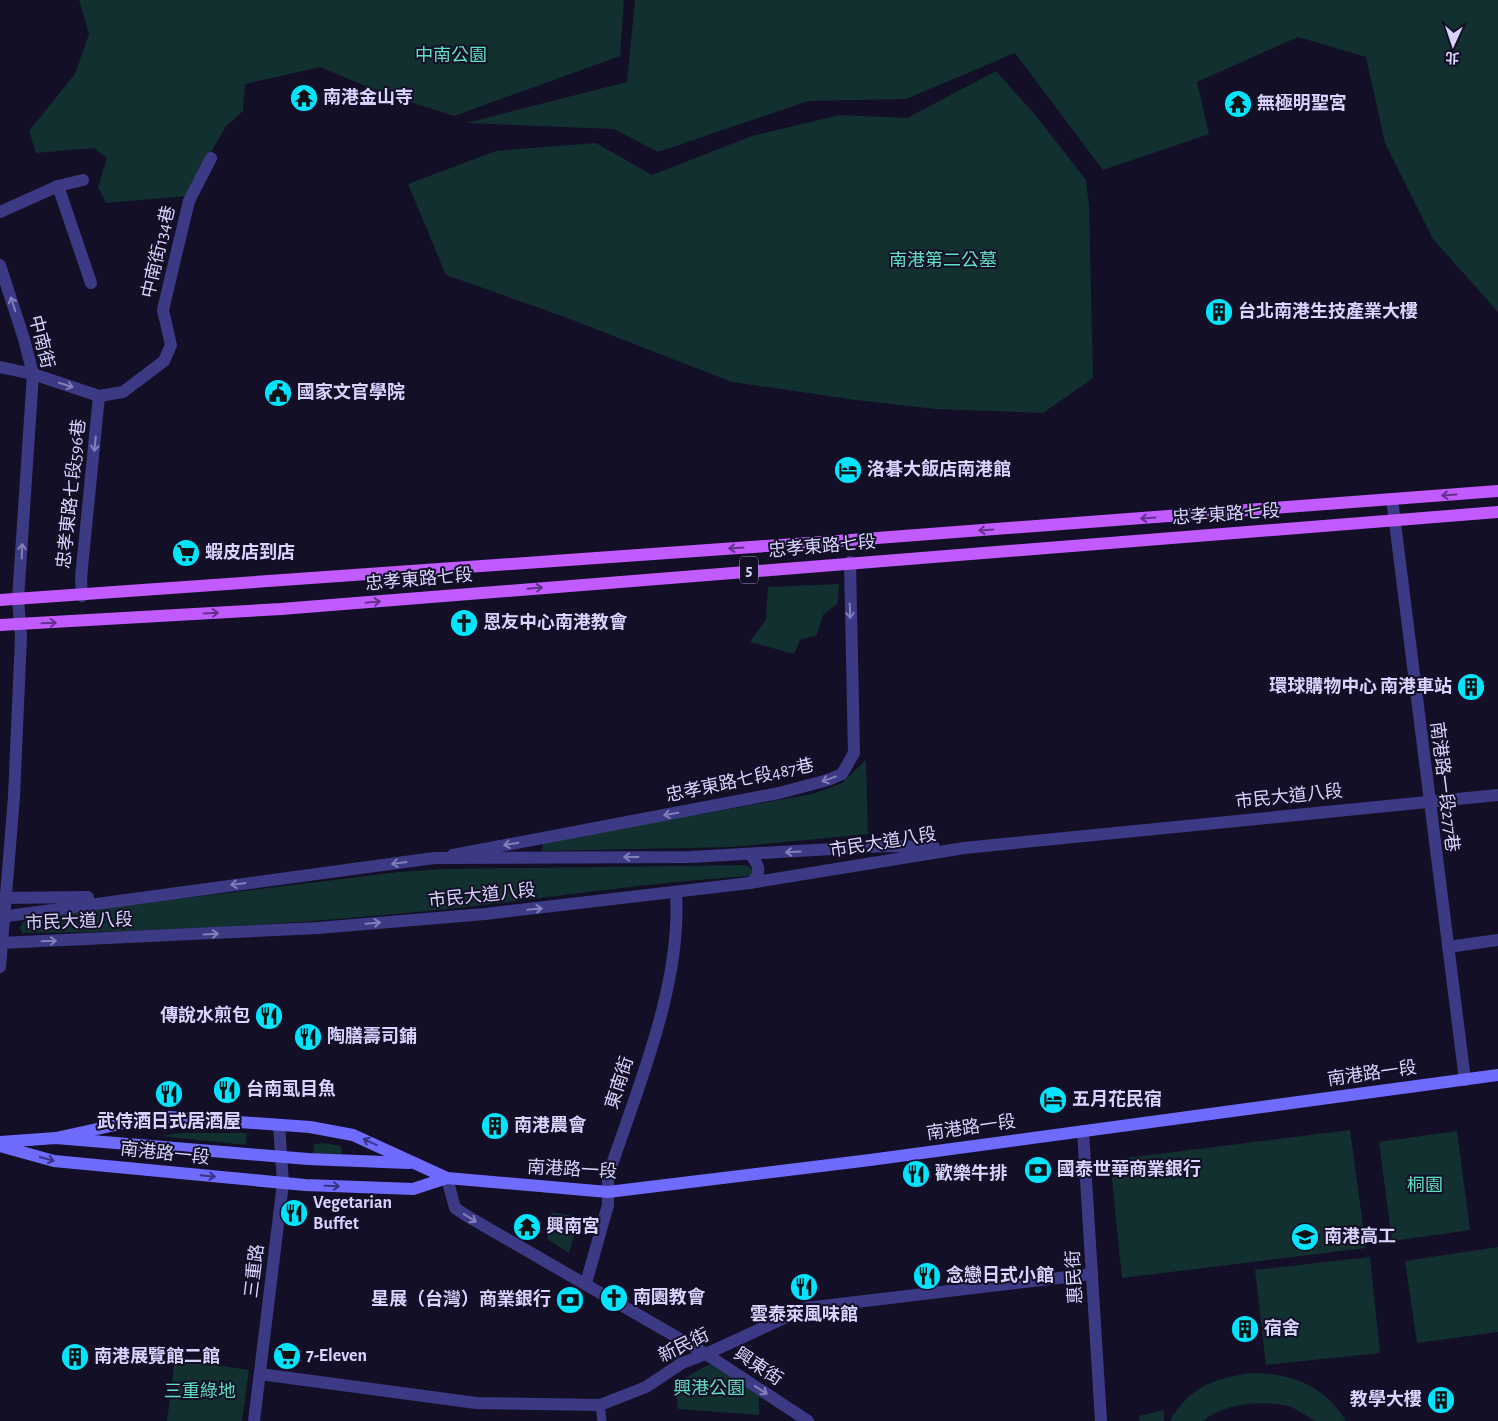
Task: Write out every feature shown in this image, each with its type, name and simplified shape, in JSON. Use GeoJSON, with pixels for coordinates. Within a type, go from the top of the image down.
{"type":"FeatureCollection","features":[{"type":"Feature","properties":{"kind":"main road","name":"忠孝東路七段"},"geometry":{"type":"LineString","coordinates":[[0,600],[82,596],[1498,491]]}},
{"type":"Feature","properties":{"kind":"main road","name":"忠孝東路七段"},"geometry":{"type":"LineString","coordinates":[[0,625],[281,609],[850,562],[1498,512]]}},
{"type":"Feature","properties":{"kind":"main road","name":"南港路一段"},"geometry":{"type":"LineString","coordinates":[[0,1144],[56,1138],[281,1156],[414,1163],[447,1178],[608,1192],[1084,1131],[1498,1075]]}},
{"type":"Feature","properties":{"kind":"main road"},"geometry":{"type":"LineString","coordinates":[[56,1138],[156,1116],[278,1125],[354,1135],[414,1163]]}},
{"type":"Feature","properties":{"kind":"main road","name":"南港路一段"},"geometry":{"type":"LineString","coordinates":[[0,1144],[54,1161],[283,1183],[413,1189],[447,1178]]}},
{"type":"Feature","properties":{"kind":"street","name":"中南街134巷"},"geometry":{"type":"LineString","coordinates":[[0,367],[33,374],[99,396],[123,392],[164,361],[171,345],[163,310],[189,201],[211,158]]}},
{"type":"Feature","properties":{"kind":"street"},"geometry":{"type":"LineString","coordinates":[[0,212],[58,186],[84,180]]}},
{"type":"Feature","properties":{"kind":"street"},"geometry":{"type":"LineString","coordinates":[[58,186],[91,283]]}},
{"type":"Feature","properties":{"kind":"street","name":"中南街"},"geometry":{"type":"LineString","coordinates":[[0,266],[24,338],[33,374],[18,599],[19,624],[22,637],[17,731],[3,898],[0,967]]}},
{"type":"Feature","properties":{"kind":"street","name":"忠孝東路七段596巷"},"geometry":{"type":"LineString","coordinates":[[82,596],[82,578],[99,396]]}},
{"type":"Feature","properties":{"kind":"street","name":"南港路一段277巷"},"geometry":{"type":"LineString","coordinates":[[1392,499],[1393,520],[1465,1080]]}},
{"type":"Feature","properties":{"kind":"street","name":"忠孝東路七段487巷"},"geometry":{"type":"LineString","coordinates":[[434,858],[779,793],[842,774],[854,753],[850,562]]}},
{"type":"Feature","properties":{"kind":"street","name":"市民大道八段"},"geometry":{"type":"LineString","coordinates":[[1,942],[318,928],[485,914],[750,883],[964,848],[1414,802],[1429,803],[1498,794]]}},
{"type":"Feature","properties":{"kind":"street","name":"市民大道八段"},"geometry":{"type":"LineString","coordinates":[[2,917],[434,858],[750,854],[885,846],[964,848]]}},
{"type":"Feature","properties":{"kind":"street"},"geometry":{"type":"LineString","coordinates":[[750,854],[757,864],[759,871],[757,878],[750,883]]}},
{"type":"Feature","properties":{"kind":"street","name":"東南街"},"geometry":{"type":"LineString","coordinates":[[586,1283],[604,1226],[608,1205],[608,1176],[664,1004],[676,935],[676,892]]}},
{"type":"Feature","properties":{"kind":"street"},"geometry":{"type":"LineString","coordinates":[[3,898],[141,897]]}},
{"type":"Feature","properties":{"kind":"street"},"geometry":{"type":"LineString","coordinates":[[1448,947],[1498,940]]}},
{"type":"Feature","properties":{"kind":"street","name":"三重路"},"geometry":{"type":"LineString","coordinates":[[254,1421],[283,1183],[278,1125]]}},
{"type":"Feature","properties":{"kind":"street","name":"惠民街"},"geometry":{"type":"LineString","coordinates":[[1084,1131],[1101,1421]]}},
{"type":"Feature","properties":{"kind":"street","name":"興東街"},"geometry":{"type":"LineString","coordinates":[[447,1178],[455,1208],[706,1354],[808,1421]]}},
{"type":"Feature","properties":{"kind":"street","name":"新民街"},"geometry":{"type":"LineString","coordinates":[[260,1374],[476,1403],[600,1405],[646,1386],[682,1363],[706,1354],[806,1308],[1092,1274]]}},
{"type":"Feature","properties":{"kind":"street"},"geometry":{"type":"LineString","coordinates":[[600,1405],[602,1421]]}},
{"type":"Feature","properties":{"kind":"green space","name":"中南公園"},"geometry":{"type":"Polygon","coordinates":[[[79,0],[624,0],[620,56],[454,116],[382,93],[320,67],[245,84],[243,111],[226,126],[186,196],[106,203],[98,187],[107,158],[94,148],[36,153],[29,131],[75,74],[89,34],[79,0]]]}},
{"type":"Feature","properties":{"kind":"green space"},"geometry":{"type":"Polygon","coordinates":[[[635,0],[1498,0],[1498,312],[1433,239],[1385,143],[1366,57],[1298,37],[1197,82],[1209,134],[1103,170],[1015,53],[906,99],[808,101],[658,152],[614,129],[466,123],[627,82],[635,0]]]}},
{"type":"Feature","properties":{"kind":"green space","name":"南港第二公墓"},"geometry":{"type":"Polygon","coordinates":[[[996,71],[1037,117],[1086,180],[1089,206],[1093,378],[1043,413],[935,409],[732,382],[562,316],[446,275],[408,184],[496,151],[596,143],[652,175],[752,136],[840,115],[907,118],[996,71]]]}},
{"type":"Feature","properties":{"kind":"green space"},"geometry":{"type":"Polygon","coordinates":[[[839,584],[838,603],[823,615],[817,635],[800,640],[794,654],[750,642],[766,619],[768,587],[839,584]]]}},
{"type":"Feature","properties":{"kind":"green space"},"geometry":{"type":"Polygon","coordinates":[[[866,760],[868,834],[732,847],[542,851],[543,842],[813,794],[842,783],[866,760]]]}},
{"type":"Feature","properties":{"kind":"green space"},"geometry":{"type":"Polygon","coordinates":[[[744,865],[750,867],[753,872],[750,876],[677,882],[457,908],[349,918],[131,931],[22,933],[20,928],[23,922],[55,914],[399,872],[444,869],[744,865]]]}},
{"type":"Feature","properties":{"kind":"green space"},"geometry":{"type":"Polygon","coordinates":[[[1350,1130],[1366,1248],[1122,1278],[1110,1160],[1350,1130]]]}},
{"type":"Feature","properties":{"kind":"green space","name":"桐園"},"geometry":{"type":"Polygon","coordinates":[[[1457,1131],[1470,1230],[1392,1241],[1379,1142],[1457,1131]]]}},
{"type":"Feature","properties":{"kind":"green space"},"geometry":{"type":"Polygon","coordinates":[[[181,1133],[247,1133],[246,1145],[160,1136],[181,1133]]]}},
{"type":"Feature","properties":{"kind":"green space"},"geometry":{"type":"Polygon","coordinates":[[[324,1143],[341,1146],[342,1154],[313,1153],[314,1144],[324,1143]]]}},
{"type":"Feature","properties":{"kind":"green space"},"geometry":{"type":"Polygon","coordinates":[[[551,1212],[580,1217],[569,1253],[547,1239],[551,1212]]]}},
{"type":"Feature","properties":{"kind":"green space"},"geometry":{"type":"Polygon","coordinates":[[[1498,1247],[1498,1332],[1417,1343],[1405,1261],[1498,1247]]]}},
{"type":"Feature","properties":{"kind":"green space"},"geometry":{"type":"Polygon","coordinates":[[[1370,1257],[1380,1353],[1266,1365],[1255,1270],[1370,1257]]]}},
{"type":"Feature","properties":{"kind":"green space","name":"三重綠地"},"geometry":{"type":"Polygon","coordinates":[[[175,1359],[249,1370],[242,1421],[167,1421],[175,1359]]]}},
{"type":"Feature","properties":{"kind":"green space","name":"興港公園"},"geometry":{"type":"Polygon","coordinates":[[[710,1364],[759,1396],[759,1415],[678,1409],[675,1383],[710,1364]]]}},
{"type":"Feature","properties":{"kind":"green space"},"geometry":{"type":"Polygon","coordinates":[[[1253,1373],[1281,1376],[1306,1384],[1328,1398],[1346,1421],[1315,1421],[1292,1407],[1255,1403],[1221,1410],[1203,1421],[1170,1421],[1186,1399],[1205,1386],[1215,1381],[1253,1373]]]}},
{"type":"Feature","properties":{"kind":"green space"},"geometry":{"type":"Polygon","coordinates":[[[1164,1410],[1164,1421],[1140,1421],[1139,1416],[1164,1410]]]}},
{"type":"Feature","properties":{"kind":"place","name":"南港金山寺"},"geometry":{"type":"Point","coordinates":[304,98]}},
{"type":"Feature","properties":{"kind":"place","name":"無極明聖宮"},"geometry":{"type":"Point","coordinates":[1238,104]}},
{"type":"Feature","properties":{"kind":"place","name":"台北南港生技產業大樓"},"geometry":{"type":"Point","coordinates":[1219,312]}},
{"type":"Feature","properties":{"kind":"place","name":"國家文官學院"},"geometry":{"type":"Point","coordinates":[278,393]}},
{"type":"Feature","properties":{"kind":"place","name":"洛碁大飯店南港館"},"geometry":{"type":"Point","coordinates":[848,470]}},
{"type":"Feature","properties":{"kind":"place","name":"蝦皮店到店"},"geometry":{"type":"Point","coordinates":[186,553]}},
{"type":"Feature","properties":{"kind":"place","name":"恩友中心南港教會"},"geometry":{"type":"Point","coordinates":[464,623]}},
{"type":"Feature","properties":{"kind":"place","name":"環球購物中心 南港車站"},"geometry":{"type":"Point","coordinates":[1471,687]}},
{"type":"Feature","properties":{"kind":"place","name":"傳說水煎包"},"geometry":{"type":"Point","coordinates":[269,1016]}},
{"type":"Feature","properties":{"kind":"place","name":"陶膳壽司鋪"},"geometry":{"type":"Point","coordinates":[308,1037]}},
{"type":"Feature","properties":{"kind":"place","name":"台南虱目魚"},"geometry":{"type":"Point","coordinates":[227,1090]}},
{"type":"Feature","properties":{"kind":"place","name":"武侍酒日式居酒屋"},"geometry":{"type":"Point","coordinates":[169,1094]}},
{"type":"Feature","properties":{"kind":"place","name":"五月花民宿"},"geometry":{"type":"Point","coordinates":[1053,1100]}},
{"type":"Feature","properties":{"kind":"place","name":"南港農會"},"geometry":{"type":"Point","coordinates":[495,1126]}},
{"type":"Feature","properties":{"kind":"place","name":"國泰世華商業銀行"},"geometry":{"type":"Point","coordinates":[1038,1170]}},
{"type":"Feature","properties":{"kind":"place","name":"歡樂牛排"},"geometry":{"type":"Point","coordinates":[916,1174]}},
{"type":"Feature","properties":{"kind":"place","name":"Vegetarian Buffet"},"geometry":{"type":"Point","coordinates":[294,1213]}},
{"type":"Feature","properties":{"kind":"place","name":"興南宮"},"geometry":{"type":"Point","coordinates":[527,1227]}},
{"type":"Feature","properties":{"kind":"place","name":"南港高工"},"geometry":{"type":"Point","coordinates":[1305,1237]}},
{"type":"Feature","properties":{"kind":"place","name":"念戀日式小館"},"geometry":{"type":"Point","coordinates":[927,1276]}},
{"type":"Feature","properties":{"kind":"place","name":"雲泰萊風味館"},"geometry":{"type":"Point","coordinates":[804,1287]}},
{"type":"Feature","properties":{"kind":"place","name":"南園教會"},"geometry":{"type":"Point","coordinates":[614,1298]}},
{"type":"Feature","properties":{"kind":"place","name":"星展（台灣）商業銀行"},"geometry":{"type":"Point","coordinates":[570,1300]}},
{"type":"Feature","properties":{"kind":"place","name":"宿舍"},"geometry":{"type":"Point","coordinates":[1245,1329]}},
{"type":"Feature","properties":{"kind":"place","name":"7-Eleven"},"geometry":{"type":"Point","coordinates":[287,1356]}},
{"type":"Feature","properties":{"kind":"place","name":"南港展覽館二館"},"geometry":{"type":"Point","coordinates":[75,1357]}},
{"type":"Feature","properties":{"kind":"place","name":"教學大樓"},"geometry":{"type":"Point","coordinates":[1441,1400]}}]}
